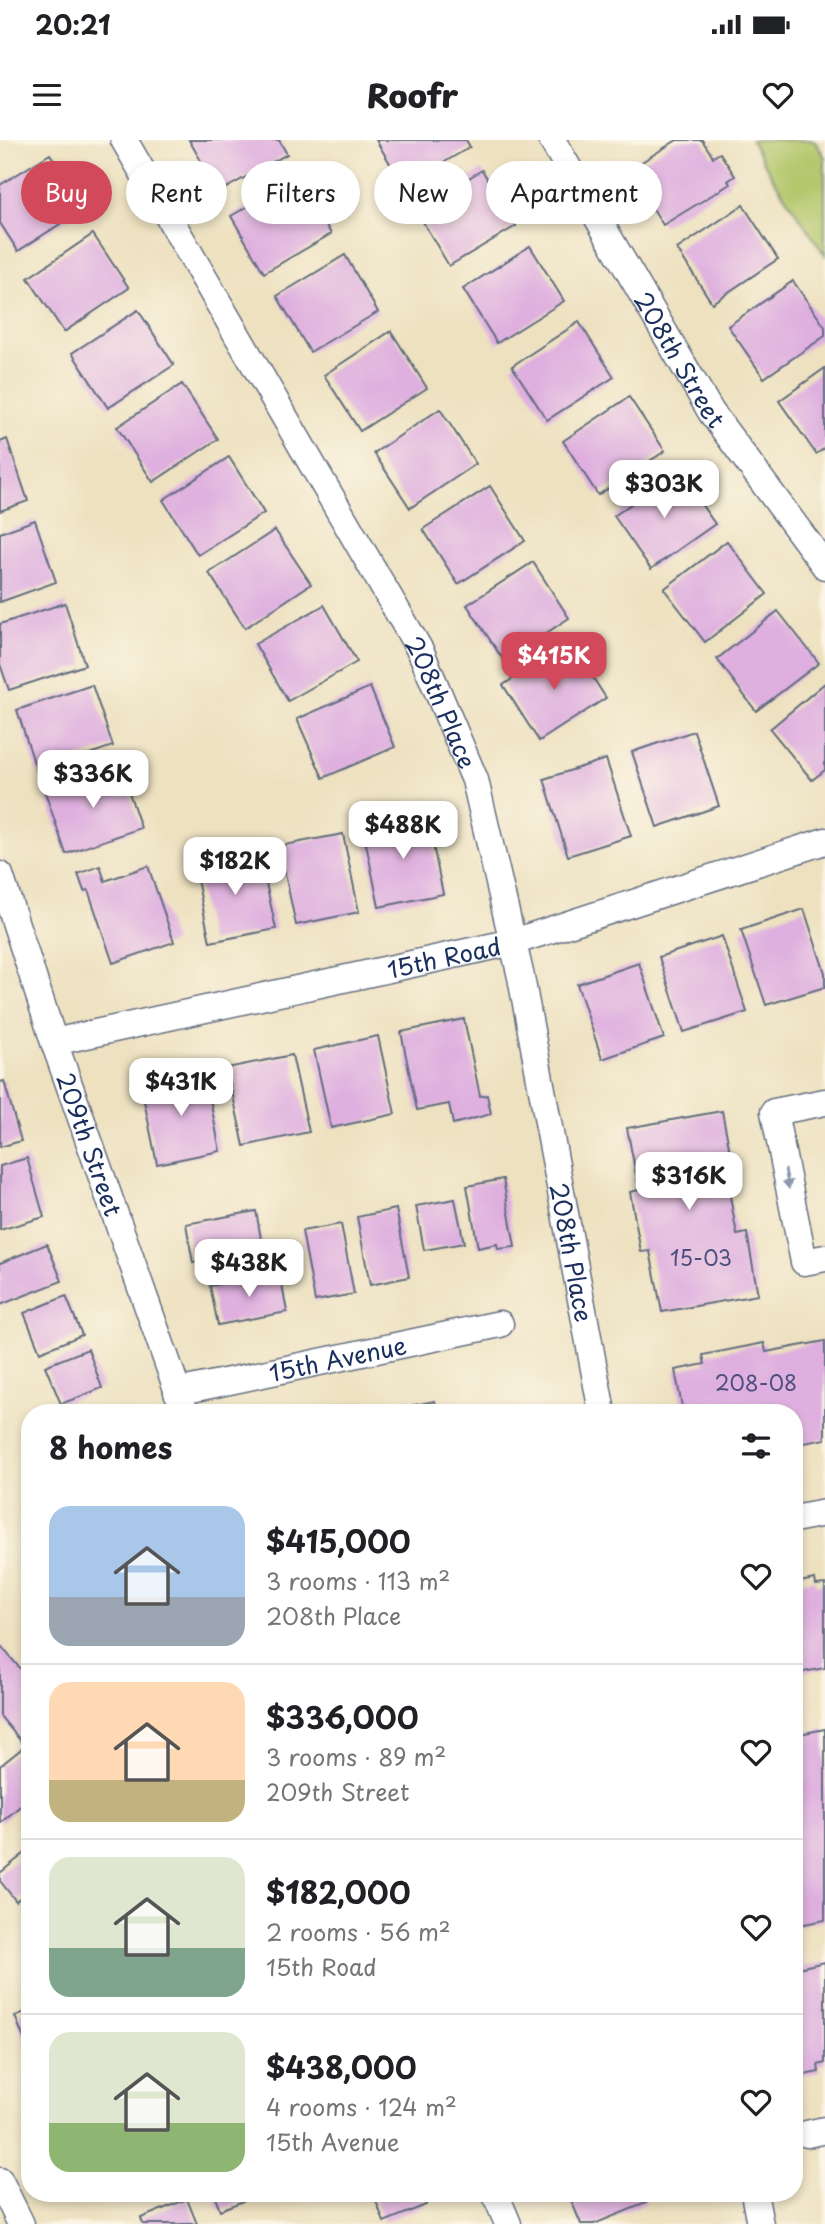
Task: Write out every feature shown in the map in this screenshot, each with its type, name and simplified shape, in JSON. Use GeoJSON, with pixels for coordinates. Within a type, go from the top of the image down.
{"type":"FeatureCollection","features":[{"type":"Feature","properties":{"kind":"street","name":"208th Place"},"geometry":{"type":"LineString","coordinates":[[124,140],[421,652],[475,779],[513,942],[600,1404]]}},
{"type":"Feature","properties":{"kind":"street","name":"208th Street"},"geometry":{"type":"LineString","coordinates":[[552,140],[711,412],[825,566]]}},
{"type":"Feature","properties":{"kind":"street","name":"15th Road"},"geometry":{"type":"LineString","coordinates":[[54,1042],[513,942],[825,841]]}},
{"type":"Feature","properties":{"kind":"street","name":"209th Street"},"geometry":{"type":"LineString","coordinates":[[0,875],[54,1042],[181,1402]]}},
{"type":"Feature","properties":{"kind":"street"},"geometry":{"type":"LineString","coordinates":[[825,1102],[774,1112],[804,1262],[825,1258]]}},
{"type":"Feature","properties":{"kind":"street","name":"15th Avenue"},"geometry":{"type":"LineString","coordinates":[[181,1402],[500,1324]]}},
{"type":"Feature","properties":{"kind":"street"},"geometry":{"type":"LineString","coordinates":[[803,1517],[825,1513]]}},
{"type":"Feature","properties":{"kind":"street"},"geometry":{"type":"LineString","coordinates":[[0,2181],[21,2224]]}},
{"type":"Feature","properties":{"kind":"street"},"geometry":{"type":"LineString","coordinates":[[499,2202],[508,2224]]}},
{"type":"Feature","properties":{"kind":"street"},"geometry":{"type":"LineString","coordinates":[[756,2202],[760,2224]]}},
{"type":"Feature","properties":{"kind":"green space"},"geometry":{"type":"Polygon","coordinates":[[[751,140],[814,140],[825,157],[825,255],[772,177],[751,140]]]}},
{"type":"Feature","properties":{"kind":"building"},"geometry":{"type":"Polygon","coordinates":[[[189,140],[279,140],[287,154],[274,161],[241,161],[241,180],[227,188],[227,161],[201,161],[189,140]]]}},
{"type":"Feature","properties":{"kind":"building"},"geometry":{"type":"Polygon","coordinates":[[[376,140],[466,140],[470,147],[446,161],[389,161],[376,140]]]}},
{"type":"Feature","properties":{"kind":"building"},"geometry":{"type":"Polygon","coordinates":[[[677,140],[702,140],[713,157],[720,153],[735,176],[728,181],[730,184],[663,225],[662,161],[643,161],[677,140]]]}},
{"type":"Feature","properties":{"kind":"building"},"geometry":{"type":"Polygon","coordinates":[[[50,154],[55,161],[39,161],[50,154]]]}},
{"type":"Feature","properties":{"kind":"building"},"geometry":{"type":"Polygon","coordinates":[[[482,170],[486,177],[486,224],[516,226],[449,266],[424,224],[472,224],[472,176],[482,170]]]}},
{"type":"Feature","properties":{"kind":"building"},"geometry":{"type":"Polygon","coordinates":[[[21,172],[21,224],[60,224],[18,251],[0,223],[0,185],[21,172]]]}},
{"type":"Feature","properties":{"kind":"building"},"geometry":{"type":"Polygon","coordinates":[[[743,205],[778,259],[712,303],[677,249],[743,205]]]}},
{"type":"Feature","properties":{"kind":"building"},"geometry":{"type":"Polygon","coordinates":[[[241,210],[241,224],[325,224],[331,234],[264,273],[231,216],[241,210]]]}},
{"type":"Feature","properties":{"kind":"building"},"geometry":{"type":"Polygon","coordinates":[[[93,234],[129,288],[64,332],[28,278],[93,234]]]}},
{"type":"Feature","properties":{"kind":"building"},"geometry":{"type":"Polygon","coordinates":[[[530,246],[564,301],[497,343],[463,289],[530,246]]]}},
{"type":"Feature","properties":{"kind":"building"},"geometry":{"type":"Polygon","coordinates":[[[345,255],[378,312],[310,352],[277,296],[345,255]]]}},
{"type":"Feature","properties":{"kind":"building"},"geometry":{"type":"Polygon","coordinates":[[[793,281],[825,327],[825,336],[764,378],[728,326],[793,281]]]}},
{"type":"Feature","properties":{"kind":"building"},"geometry":{"type":"Polygon","coordinates":[[[138,310],[174,365],[108,408],[72,353],[138,310]]]}},
{"type":"Feature","properties":{"kind":"building"},"geometry":{"type":"Polygon","coordinates":[[[579,322],[614,377],[547,420],[512,366],[579,322]]]}},
{"type":"Feature","properties":{"kind":"building"},"geometry":{"type":"Polygon","coordinates":[[[391,331],[427,388],[360,431],[324,375],[391,331]]]}},
{"type":"Feature","properties":{"kind":"building"},"geometry":{"type":"Polygon","coordinates":[[[825,368],[825,448],[816,454],[779,401],[825,368]]]}},
{"type":"Feature","properties":{"kind":"building"},"geometry":{"type":"Polygon","coordinates":[[[182,384],[218,439],[153,482],[117,427],[182,384]]]}},
{"type":"Feature","properties":{"kind":"building"},"geometry":{"type":"Polygon","coordinates":[[[629,397],[665,451],[598,495],[563,441],[629,397]]]}},
{"type":"Feature","properties":{"kind":"building"},"geometry":{"type":"Polygon","coordinates":[[[440,409],[476,464],[410,508],[374,453],[440,409]]]}},
{"type":"Feature","properties":{"kind":"building"},"geometry":{"type":"Polygon","coordinates":[[[7,439],[28,501],[0,511],[0,442],[7,439]]]}},
{"type":"Feature","properties":{"kind":"building"},"geometry":{"type":"Polygon","coordinates":[[[229,457],[264,513],[198,555],[163,500],[229,457]]]}},
{"type":"Feature","properties":{"kind":"building"},"geometry":{"type":"Polygon","coordinates":[[[678,471],[715,524],[651,569],[614,516],[678,471]]]}},
{"type":"Feature","properties":{"kind":"building"},"geometry":{"type":"Polygon","coordinates":[[[490,486],[525,541],[458,584],[423,529],[490,486]]]}},
{"type":"Feature","properties":{"kind":"building"},"geometry":{"type":"Polygon","coordinates":[[[35,520],[56,582],[0,602],[0,533],[35,520]]]}},
{"type":"Feature","properties":{"kind":"building"},"geometry":{"type":"Polygon","coordinates":[[[275,530],[311,584],[245,628],[209,573],[275,530]]]}},
{"type":"Feature","properties":{"kind":"building"},"geometry":{"type":"Polygon","coordinates":[[[727,541],[767,594],[705,642],[664,589],[727,541]]]}},
{"type":"Feature","properties":{"kind":"building"},"geometry":{"type":"Polygon","coordinates":[[[533,562],[569,618],[504,661],[467,605],[533,562]]]}},
{"type":"Feature","properties":{"kind":"building"},"geometry":{"type":"Polygon","coordinates":[[[65,603],[85,665],[9,690],[0,664],[0,624],[65,603]]]}},
{"type":"Feature","properties":{"kind":"building"},"geometry":{"type":"Polygon","coordinates":[[[324,605],[357,662],[288,701],[255,644],[324,605]]]}},
{"type":"Feature","properties":{"kind":"building"},"geometry":{"type":"Polygon","coordinates":[[[778,611],[819,663],[756,711],[717,659],[778,611]]]}},
{"type":"Feature","properties":{"kind":"building"},"geometry":{"type":"Polygon","coordinates":[[[570,642],[606,698],[539,741],[503,685],[570,642]]]}},
{"type":"Feature","properties":{"kind":"building"},"geometry":{"type":"Polygon","coordinates":[[[825,683],[825,770],[812,780],[770,729],[825,683]]]}},
{"type":"Feature","properties":{"kind":"building"},"geometry":{"type":"Polygon","coordinates":[[[92,685],[113,746],[37,772],[17,710],[92,685]]]}},
{"type":"Feature","properties":{"kind":"building"},"geometry":{"type":"Polygon","coordinates":[[[370,687],[395,747],[323,778],[297,719],[370,687]]]}},
{"type":"Feature","properties":{"kind":"building"},"geometry":{"type":"Polygon","coordinates":[[[694,731],[719,806],[657,827],[632,752],[694,731]]]}},
{"type":"Feature","properties":{"kind":"building"},"geometry":{"type":"Polygon","coordinates":[[[606,759],[631,836],[568,856],[544,779],[606,759]]]}},
{"type":"Feature","properties":{"kind":"building"},"geometry":{"type":"Polygon","coordinates":[[[120,766],[141,828],[66,854],[45,792],[120,766]]]}},
{"type":"Feature","properties":{"kind":"building"},"geometry":{"type":"Polygon","coordinates":[[[427,816],[443,894],[379,907],[363,829],[427,816]]]}},
{"type":"Feature","properties":{"kind":"building"},"geometry":{"type":"Polygon","coordinates":[[[343,834],[359,912],[296,925],[279,846],[343,834]]]}},
{"type":"Feature","properties":{"kind":"building"},"geometry":{"type":"Polygon","coordinates":[[[259,851],[276,929],[210,942],[194,865],[259,851]]]}},
{"type":"Feature","properties":{"kind":"building"},"geometry":{"type":"Polygon","coordinates":[[[100,866],[105,881],[148,866],[174,942],[113,963],[88,890],[84,891],[78,874],[100,866]]]}},
{"type":"Feature","properties":{"kind":"building"},"geometry":{"type":"Polygon","coordinates":[[[804,909],[825,973],[825,987],[766,1005],[741,930],[804,909]]]}},
{"type":"Feature","properties":{"kind":"building"},"geometry":{"type":"Polygon","coordinates":[[[722,936],[747,1012],[684,1032],[659,957],[722,936]]]}},
{"type":"Feature","properties":{"kind":"building"},"geometry":{"type":"Polygon","coordinates":[[[639,963],[664,1038],[602,1059],[577,984],[639,963]]]}},
{"type":"Feature","properties":{"kind":"building"},"geometry":{"type":"Polygon","coordinates":[[[464,1019],[480,1096],[487,1095],[491,1114],[453,1124],[449,1104],[417,1110],[401,1032],[464,1019]]]}},
{"type":"Feature","properties":{"kind":"building"},"geometry":{"type":"Polygon","coordinates":[[[378,1036],[395,1114],[331,1128],[314,1050],[378,1036]]]}},
{"type":"Feature","properties":{"kind":"building"},"geometry":{"type":"Polygon","coordinates":[[[292,1055],[309,1132],[244,1146],[227,1068],[292,1055]]]}},
{"type":"Feature","properties":{"kind":"building"},"geometry":{"type":"Polygon","coordinates":[[[205,1073],[220,1151],[157,1164],[141,1086],[205,1073]]]}},
{"type":"Feature","properties":{"kind":"building"},"geometry":{"type":"Polygon","coordinates":[[[4,1081],[21,1141],[0,1147],[0,1082],[4,1081]]]}},
{"type":"Feature","properties":{"kind":"building"},"geometry":{"type":"Polygon","coordinates":[[[722,1111],[734,1173],[726,1174],[737,1235],[747,1233],[758,1295],[662,1312],[650,1251],[641,1252],[630,1192],[639,1190],[627,1128],[722,1111]]]}},
{"type":"Feature","properties":{"kind":"building"},"geometry":{"type":"Polygon","coordinates":[[[27,1158],[44,1217],[0,1230],[0,1166],[27,1158]]]}},
{"type":"Feature","properties":{"kind":"building"},"geometry":{"type":"Polygon","coordinates":[[[503,1179],[515,1247],[498,1249],[497,1244],[478,1248],[467,1186],[503,1179]]]}},
{"type":"Feature","properties":{"kind":"building"},"geometry":{"type":"Polygon","coordinates":[[[455,1199],[464,1243],[424,1250],[416,1206],[455,1199]]]}},
{"type":"Feature","properties":{"kind":"building"},"geometry":{"type":"Polygon","coordinates":[[[396,1209],[409,1277],[370,1285],[357,1217],[396,1209]]]}},
{"type":"Feature","properties":{"kind":"building"},"geometry":{"type":"Polygon","coordinates":[[[256,1211],[263,1250],[193,1263],[186,1224],[256,1211]]]}},
{"type":"Feature","properties":{"kind":"building"},"geometry":{"type":"Polygon","coordinates":[[[341,1224],[354,1294],[315,1301],[302,1231],[341,1224]]]}},
{"type":"Feature","properties":{"kind":"building"},"geometry":{"type":"Polygon","coordinates":[[[47,1244],[62,1281],[0,1305],[0,1263],[47,1244]]]}},
{"type":"Feature","properties":{"kind":"building"},"geometry":{"type":"Polygon","coordinates":[[[280,1273],[287,1312],[218,1325],[210,1286],[280,1273]]]}},
{"type":"Feature","properties":{"kind":"building"},"geometry":{"type":"Polygon","coordinates":[[[66,1296],[82,1335],[40,1352],[24,1313],[66,1296]]]}},
{"type":"Feature","properties":{"kind":"building"},"geometry":{"type":"Polygon","coordinates":[[[825,1341],[825,1439],[803,1443],[803,1404],[681,1404],[675,1370],[705,1364],[703,1355],[764,1343],[766,1352],[825,1341]]]}},
{"type":"Feature","properties":{"kind":"building"},"geometry":{"type":"Polygon","coordinates":[[[88,1349],[102,1388],[61,1404],[45,1366],[88,1349]]]}},
{"type":"Feature","properties":{"kind":"building"},"geometry":{"type":"Polygon","coordinates":[[[815,1579],[816,1585],[825,1584],[825,1668],[803,1672],[803,1581],[815,1579]]]}},
{"type":"Feature","properties":{"kind":"building"},"geometry":{"type":"Polygon","coordinates":[[[0,1645],[21,1670],[21,1741],[0,1716],[0,1645]]]}},
{"type":"Feature","properties":{"kind":"building"},"geometry":{"type":"Polygon","coordinates":[[[825,1729],[825,1920],[803,1924],[803,1733],[825,1729]]]}},
{"type":"Feature","properties":{"kind":"building"},"geometry":{"type":"Polygon","coordinates":[[[21,1749],[21,1806],[0,1823],[0,1766],[21,1749]]]}},
{"type":"Feature","properties":{"kind":"building"},"geometry":{"type":"Polygon","coordinates":[[[21,1856],[21,1897],[16,1901],[0,1881],[0,1873],[21,1856]]]}},
{"type":"Feature","properties":{"kind":"building"},"geometry":{"type":"Polygon","coordinates":[[[825,1962],[825,2063],[818,2065],[819,2072],[803,2075],[803,1967],[825,1962]]]}},
{"type":"Feature","properties":{"kind":"building"},"geometry":{"type":"Polygon","coordinates":[[[21,2014],[21,2031],[15,2016],[21,2014]]]}},
{"type":"Feature","properties":{"kind":"building"},"geometry":{"type":"Polygon","coordinates":[[[180,2202],[188,2202],[197,2224],[143,2224],[141,2218],[180,2202]]]}},
{"type":"Feature","properties":{"kind":"building"},"geometry":{"type":"Polygon","coordinates":[[[217,2202],[241,2202],[220,2210],[217,2202]]]}},
{"type":"Feature","properties":{"kind":"building"},"geometry":{"type":"Polygon","coordinates":[[[376,2202],[425,2202],[426,2205],[384,2222],[376,2202]]]}},
{"type":"Feature","properties":{"kind":"building"},"geometry":{"type":"Polygon","coordinates":[[[572,2202],[646,2203],[594,2224],[581,2224],[572,2202]]]}}]}
